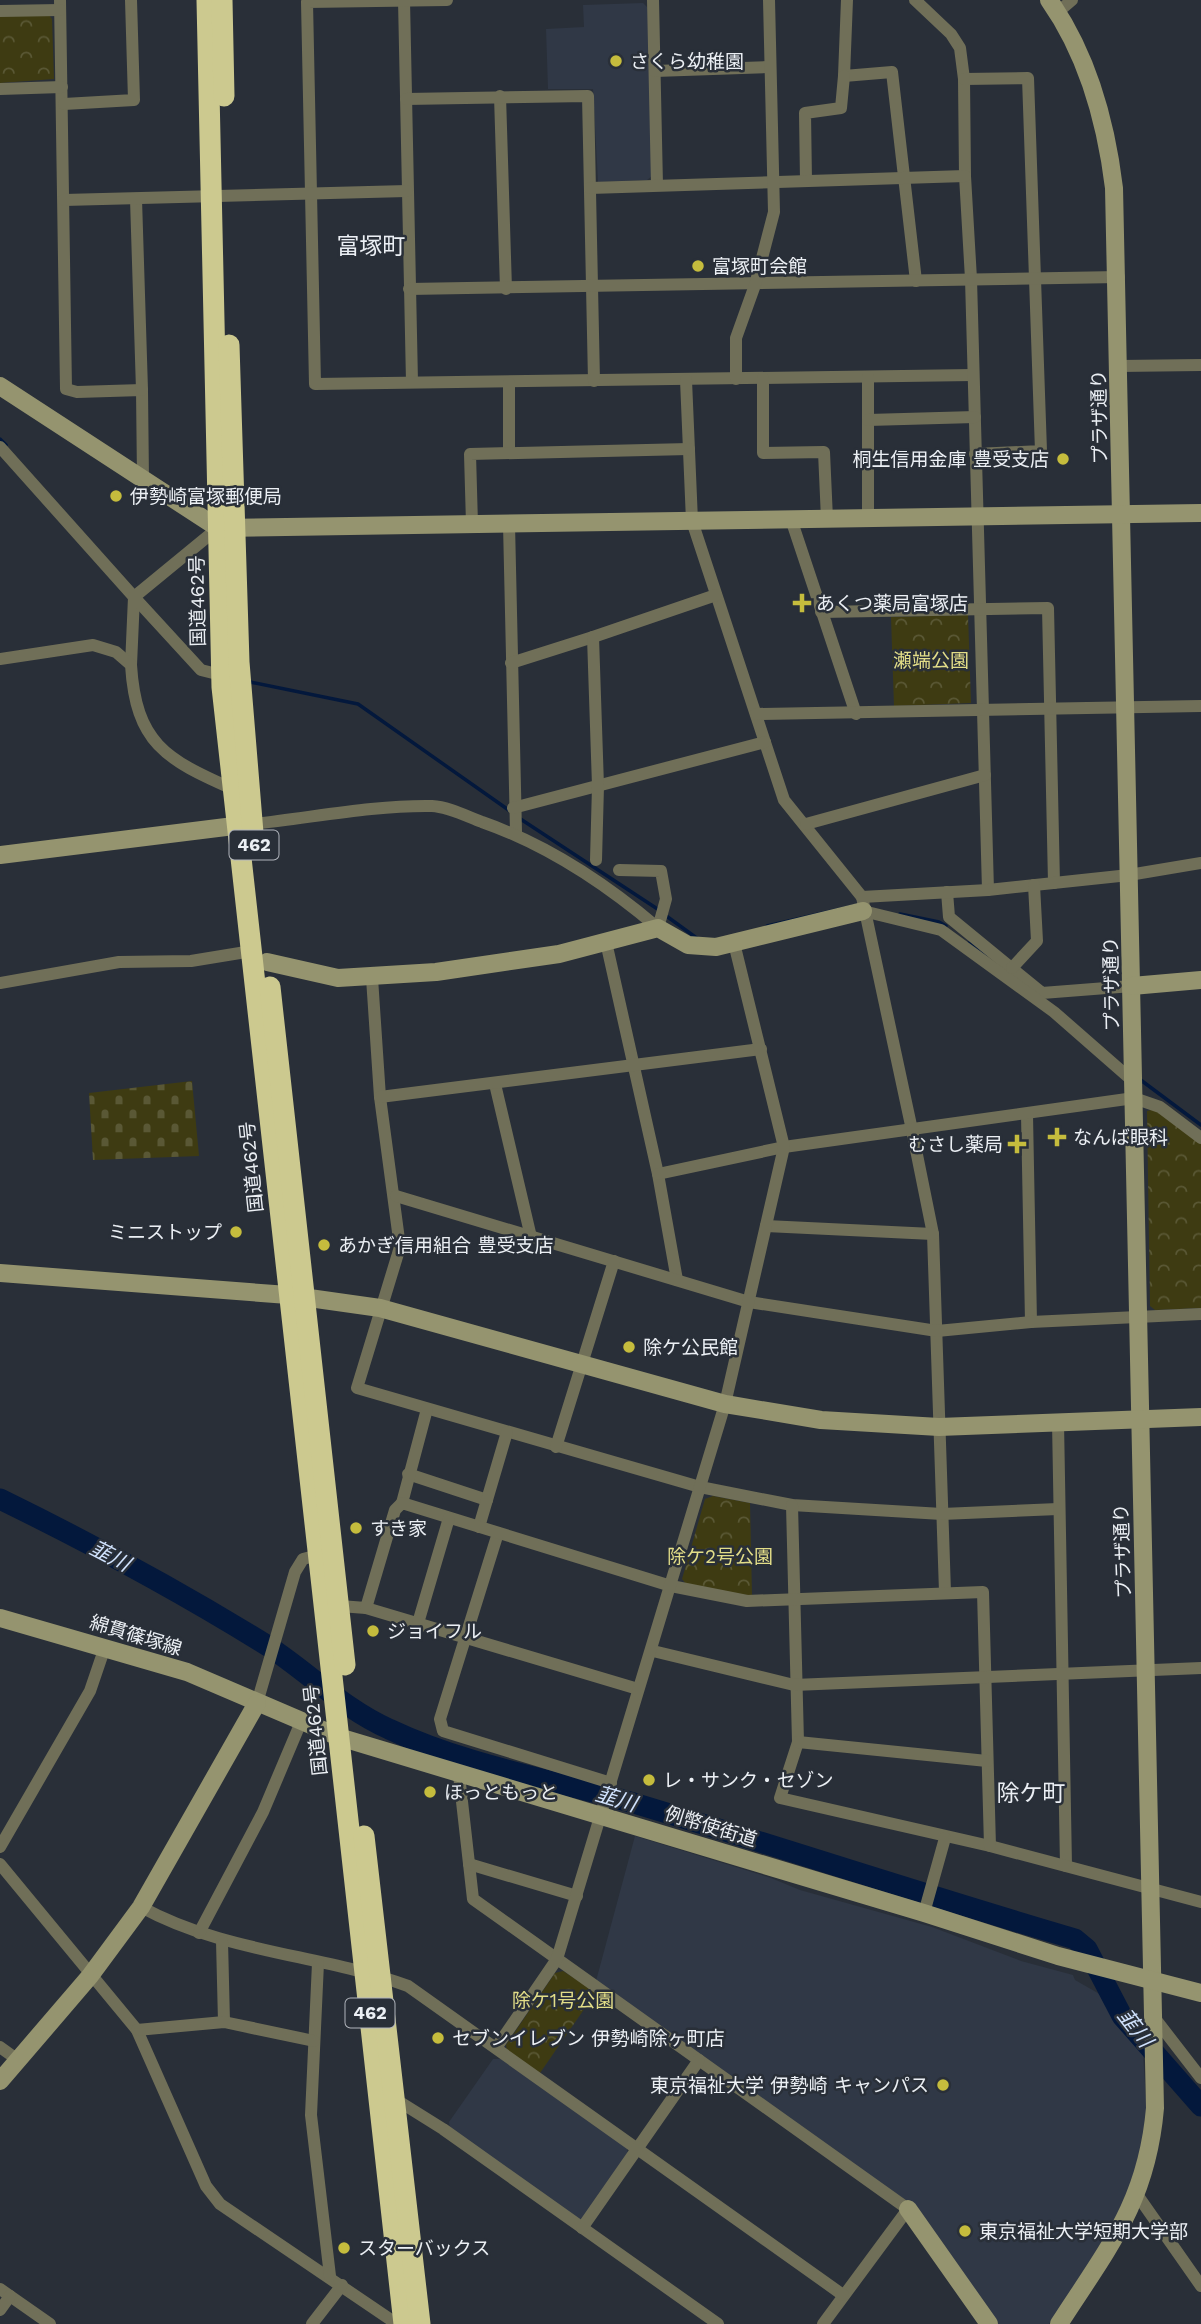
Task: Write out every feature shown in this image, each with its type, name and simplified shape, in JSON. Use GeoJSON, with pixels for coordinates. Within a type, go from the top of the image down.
{"type":"FeatureCollection","features":[{"type":"Feature","properties":{"kind":"highway","name":"国道462号"},"geometry":{"type":"LineString","coordinates":[[207,0],[218,196],[226,528],[221,676],[233,789],[245,825]]}},
{"type":"Feature","properties":{"kind":"highway","name":"国道462号"},"geometry":{"type":"LineString","coordinates":[[218,196],[222,0]]}},
{"type":"Feature","properties":{"kind":"highway","name":"国道462号"},"geometry":{"type":"LineString","coordinates":[[226,528],[239,662],[245,825],[297,1297],[318,1556],[341,1695],[373,1973],[404,2324]]}},
{"type":"Feature","properties":{"kind":"highway","name":"国道462号"},"geometry":{"type":"LineString","coordinates":[[297,1297],[340,1606],[341,1695]]}},
{"type":"Feature","properties":{"kind":"highway","name":"国道462号"},"geometry":{"type":"LineString","coordinates":[[373,1973],[395,2099],[420,2324]]}},
{"type":"Feature","properties":{"kind":"street"},"geometry":{"type":"LineString","coordinates":[[64,104],[134,100],[131,0]]}},
{"type":"Feature","properties":{"kind":"street"},"geometry":{"type":"LineString","coordinates":[[447,0],[307,2],[315,384],[973,375]]}},
{"type":"Feature","properties":{"kind":"street"},"geometry":{"type":"LineString","coordinates":[[653,0],[657,185]]}},
{"type":"Feature","properties":{"kind":"street"},"geometry":{"type":"LineString","coordinates":[[736,379],[736,338],[755,285],[774,212],[769,0]]}},
{"type":"Feature","properties":{"kind":"street"},"geometry":{"type":"LineString","coordinates":[[806,181],[805,113],[841,108],[847,0]]}},
{"type":"Feature","properties":{"kind":"street"},"geometry":{"type":"LineString","coordinates":[[915,0],[951,34],[960,48],[964,79],[988,890]]}},
{"type":"Feature","properties":{"kind":"street"},"geometry":{"type":"LineString","coordinates":[[1053,6],[1072,0]]}},
{"type":"Feature","properties":{"kind":"street"},"geometry":{"type":"LineString","coordinates":[[404,1],[412,382]]}},
{"type":"Feature","properties":{"kind":"street"},"geometry":{"type":"LineString","coordinates":[[1,7],[60,5],[64,104],[66,389],[77,392],[142,390]]}},
{"type":"Feature","properties":{"kind":"street","name":"プラザ通り"},"geometry":{"type":"LineString","coordinates":[[1053,6],[1089,80],[1110,156],[1119,278],[1139,1419],[1152,1888],[1154,2070],[1153,2136],[1138,2196],[1126,2221],[1059,2324]]}},
{"type":"Feature","properties":{"kind":"street"},"geometry":{"type":"LineString","coordinates":[[654,71],[771,67]]}},
{"type":"Feature","properties":{"kind":"street"},"geometry":{"type":"LineString","coordinates":[[844,76],[891,72],[916,281]]}},
{"type":"Feature","properties":{"kind":"street"},"geometry":{"type":"LineString","coordinates":[[964,79],[1028,78],[1041,451],[975,454]]}},
{"type":"Feature","properties":{"kind":"street"},"geometry":{"type":"LineString","coordinates":[[0,89],[62,87]]}},
{"type":"Feature","properties":{"kind":"street"},"geometry":{"type":"LineString","coordinates":[[500,96],[506,289]]}},
{"type":"Feature","properties":{"kind":"street"},"geometry":{"type":"LineString","coordinates":[[406,99],[588,96],[594,381]]}},
{"type":"Feature","properties":{"kind":"street"},"geometry":{"type":"LineString","coordinates":[[590,188],[965,176]]}},
{"type":"Feature","properties":{"kind":"street"},"geometry":{"type":"LineString","coordinates":[[64,200],[407,191]]}},
{"type":"Feature","properties":{"kind":"street"},"geometry":{"type":"LineString","coordinates":[[136,199],[142,480]]}},
{"type":"Feature","properties":{"kind":"street"},"geometry":{"type":"LineString","coordinates":[[409,289],[1119,278]]}},
{"type":"Feature","properties":{"kind":"street"},"geometry":{"type":"LineString","coordinates":[[1119,366],[1201,365]]}},
{"type":"Feature","properties":{"kind":"street"},"geometry":{"type":"LineString","coordinates":[[868,377],[868,518]]}},
{"type":"Feature","properties":{"kind":"street"},"geometry":{"type":"LineString","coordinates":[[763,378],[764,453],[824,452],[827,519]]}},
{"type":"Feature","properties":{"kind":"street"},"geometry":{"type":"LineString","coordinates":[[687,380],[692,521],[784,800],[806,824],[862,904],[912,1130],[933,1234],[945,1592]]}},
{"type":"Feature","properties":{"kind":"street"},"geometry":{"type":"LineString","coordinates":[[509,383],[509,453]]}},
{"type":"Feature","properties":{"kind":"street"},"geometry":{"type":"LineString","coordinates":[[0,386],[142,480],[226,528],[1201,513]]}},
{"type":"Feature","properties":{"kind":"street"},"geometry":{"type":"LineString","coordinates":[[868,420],[975,417]]}},
{"type":"Feature","properties":{"kind":"street"},"geometry":{"type":"LineString","coordinates":[[0,447],[137,595],[201,670],[221,676]]}},
{"type":"Feature","properties":{"kind":"street"},"geometry":{"type":"LineString","coordinates":[[472,524],[470,454],[689,449]]}},
{"type":"Feature","properties":{"kind":"street"},"geometry":{"type":"LineString","coordinates":[[791,519],[856,714]]}},
{"type":"Feature","properties":{"kind":"street"},"geometry":{"type":"LineString","coordinates":[[509,524],[513,808],[516,832]]}},
{"type":"Feature","properties":{"kind":"street"},"geometry":{"type":"LineString","coordinates":[[226,528],[137,595],[131,664],[133,701],[157,745],[181,765],[233,789]]}},
{"type":"Feature","properties":{"kind":"street"},"geometry":{"type":"LineString","coordinates":[[511,663],[716,595]]}},
{"type":"Feature","properties":{"kind":"street"},"geometry":{"type":"LineString","coordinates":[[821,612],[1048,608],[1054,883]]}},
{"type":"Feature","properties":{"kind":"street"},"geometry":{"type":"LineString","coordinates":[[593,637],[598,786],[596,860]]}},
{"type":"Feature","properties":{"kind":"street"},"geometry":{"type":"LineString","coordinates":[[0,659],[93,645],[116,652],[131,664]]}},
{"type":"Feature","properties":{"kind":"street"},"geometry":{"type":"LineString","coordinates":[[756,714],[1201,706]]}},
{"type":"Feature","properties":{"kind":"street"},"geometry":{"type":"LineString","coordinates":[[513,808],[765,742]]}},
{"type":"Feature","properties":{"kind":"street"},"geometry":{"type":"LineString","coordinates":[[806,824],[985,775]]}},
{"type":"Feature","properties":{"kind":"street"},"geometry":{"type":"LineString","coordinates":[[0,855],[245,825],[434,806],[516,832],[614,890],[658,928],[688,946],[716,947],[862,904],[947,892],[1129,875],[1201,863]]}},
{"type":"Feature","properties":{"kind":"street"},"geometry":{"type":"LineString","coordinates":[[619,870],[661,872],[666,899],[658,928]]}},
{"type":"Feature","properties":{"kind":"street"},"geometry":{"type":"LineString","coordinates":[[1012,968],[1037,941],[1034,885]]}},
{"type":"Feature","properties":{"kind":"street"},"geometry":{"type":"LineString","coordinates":[[947,892],[949,917],[1042,993],[1201,980]]}},
{"type":"Feature","properties":{"kind":"street"},"geometry":{"type":"LineString","coordinates":[[862,904],[942,930],[1054,1013],[1134,1090],[1201,1138]]}},
{"type":"Feature","properties":{"kind":"street"},"geometry":{"type":"LineString","coordinates":[[0,983],[119,962],[260,956],[338,978],[372,978],[436,972],[559,954],[658,928]]}},
{"type":"Feature","properties":{"kind":"street"},"geometry":{"type":"LineString","coordinates":[[606,942],[658,1174],[677,1280]]}},
{"type":"Feature","properties":{"kind":"street"},"geometry":{"type":"LineString","coordinates":[[496,2048],[558,1959],[638,1689],[653,1651],[725,1404],[784,1147],[734,943]]}},
{"type":"Feature","properties":{"kind":"street"},"geometry":{"type":"LineString","coordinates":[[372,978],[380,1097],[396,1196],[400,1247],[357,1388],[700,1487],[792,1505],[942,1514],[1058,1508]]}},
{"type":"Feature","properties":{"kind":"street"},"geometry":{"type":"LineString","coordinates":[[380,1097],[761,1049]]}},
{"type":"Feature","properties":{"kind":"street"},"geometry":{"type":"LineString","coordinates":[[495,1084],[531,1237]]}},
{"type":"Feature","properties":{"kind":"street"},"geometry":{"type":"LineString","coordinates":[[658,1174],[784,1147],[1027,1115],[1134,1090]]}},
{"type":"Feature","properties":{"kind":"street"},"geometry":{"type":"LineString","coordinates":[[1027,1115],[1031,1322]]}},
{"type":"Feature","properties":{"kind":"street"},"geometry":{"type":"LineString","coordinates":[[396,1196],[748,1301],[937,1331],[1031,1322],[1201,1314]]}},
{"type":"Feature","properties":{"kind":"street"},"geometry":{"type":"LineString","coordinates":[[766,1226],[933,1234]]}},
{"type":"Feature","properties":{"kind":"street"},"geometry":{"type":"LineString","coordinates":[[555,1447],[614,1261]]}},
{"type":"Feature","properties":{"kind":"street"},"geometry":{"type":"LineString","coordinates":[[0,1273],[297,1297],[380,1308],[725,1404],[821,1420],[939,1427],[1201,1417]]}},
{"type":"Feature","properties":{"kind":"street"},"geometry":{"type":"LineString","coordinates":[[366,1608],[395,1510],[402,1503],[427,1409]]}},
{"type":"Feature","properties":{"kind":"street"},"geometry":{"type":"LineString","coordinates":[[1058,1422],[1066,1866]]}},
{"type":"Feature","properties":{"kind":"street"},"geometry":{"type":"LineString","coordinates":[[479,1527],[507,1432]]}},
{"type":"Feature","properties":{"kind":"street"},"geometry":{"type":"LineString","coordinates":[[408,1474],[487,1500]]}},
{"type":"Feature","properties":{"kind":"street"},"geometry":{"type":"LineString","coordinates":[[402,1503],[671,1586],[747,1601],[983,1592],[990,1846]]}},
{"type":"Feature","properties":{"kind":"street"},"geometry":{"type":"LineString","coordinates":[[792,1505],[794,1685],[798,1742],[780,1798],[945,1838],[990,1846],[1201,1902]]}},
{"type":"Feature","properties":{"kind":"street"},"geometry":{"type":"LineString","coordinates":[[418,1623],[449,1518]]}},
{"type":"Feature","properties":{"kind":"street"},"geometry":{"type":"LineString","coordinates":[[498,1533],[440,1719],[443,1731],[611,1783]]}},
{"type":"Feature","properties":{"kind":"street"},"geometry":{"type":"LineString","coordinates":[[0,2081],[90,1976],[141,1907],[257,1703],[295,1572],[303,1559],[318,1556]]}},
{"type":"Feature","properties":{"kind":"street"},"geometry":{"type":"LineString","coordinates":[[340,1606],[366,1608],[638,1689]]}},
{"type":"Feature","properties":{"kind":"street","name":"綿貫篠塚線"},"geometry":{"type":"LineString","coordinates":[[0,1618],[187,1672],[257,1703]]}},
{"type":"Feature","properties":{"kind":"street"},"geometry":{"type":"LineString","coordinates":[[0,1847],[90,1690],[106,1647]]}},
{"type":"Feature","properties":{"kind":"street"},"geometry":{"type":"LineString","coordinates":[[653,1651],[794,1685],[1061,1676],[1201,1668]]}},
{"type":"Feature","properties":{"kind":"street","name":"例幣使街道"},"geometry":{"type":"LineString","coordinates":[[257,1703],[301,1723],[459,1775],[602,1815],[1074,1961],[1152,1980]]}},
{"type":"Feature","properties":{"kind":"street"},"geometry":{"type":"LineString","coordinates":[[199,1933],[263,1812],[301,1723]]}},
{"type":"Feature","properties":{"kind":"street"},"geometry":{"type":"LineString","coordinates":[[798,1742],[987,1761]]}},
{"type":"Feature","properties":{"kind":"street"},"geometry":{"type":"LineString","coordinates":[[459,1775],[473,1899],[908,2208],[989,2324]]}},
{"type":"Feature","properties":{"kind":"street"},"geometry":{"type":"LineString","coordinates":[[924,1913],[945,1838]]}},
{"type":"Feature","properties":{"kind":"street"},"geometry":{"type":"LineString","coordinates":[[0,1864],[137,2030],[206,2186],[220,2204],[330,2276],[397,2324]]}},
{"type":"Feature","properties":{"kind":"street"},"geometry":{"type":"LineString","coordinates":[[469,1864],[577,1896]]}},
{"type":"Feature","properties":{"kind":"street"},"geometry":{"type":"LineString","coordinates":[[141,1907],[169,1922],[222,1941],[318,1964],[373,1973],[408,1986],[843,2295]]}},
{"type":"Feature","properties":{"kind":"street"},"geometry":{"type":"LineString","coordinates":[[222,1941],[223,2022]]}},
{"type":"Feature","properties":{"kind":"street"},"geometry":{"type":"LineString","coordinates":[[318,1964],[311,2115],[330,2276]]}},
{"type":"Feature","properties":{"kind":"street"},"geometry":{"type":"LineString","coordinates":[[1152,1980],[1201,1993]]}},
{"type":"Feature","properties":{"kind":"street"},"geometry":{"type":"LineString","coordinates":[[1153,2015],[1201,2078]]}},
{"type":"Feature","properties":{"kind":"street"},"geometry":{"type":"LineString","coordinates":[[137,2030],[223,2022],[314,2041]]}},
{"type":"Feature","properties":{"kind":"street"},"geometry":{"type":"LineString","coordinates":[[0,2047],[18,2060]]}},
{"type":"Feature","properties":{"kind":"street"},"geometry":{"type":"LineString","coordinates":[[582,2228],[699,2060]]}},
{"type":"Feature","properties":{"kind":"street"},"geometry":{"type":"LineString","coordinates":[[395,2099],[443,2129],[718,2324]]}},
{"type":"Feature","properties":{"kind":"street"},"geometry":{"type":"LineString","coordinates":[[1138,2196],[1201,2286]]}},
{"type":"Feature","properties":{"kind":"street"},"geometry":{"type":"LineString","coordinates":[[823,2324],[908,2208]]}},
{"type":"Feature","properties":{"kind":"street"},"geometry":{"type":"LineString","coordinates":[[312,2324],[342,2285]]}},
{"type":"Feature","properties":{"kind":"street"},"geometry":{"type":"LineString","coordinates":[[0,2310],[5,2292],[50,2324]]}},
{"type":"Feature","properties":{"kind":"shaded area"},"geometry":{"type":"Polygon","coordinates":[[[643,3],[648,8],[652,176],[647,180],[598,182],[593,89],[548,89],[546,29],[584,27],[583,5],[643,3]]]}},
{"type":"Feature","properties":{"kind":"shaded area","name":"東京福祉大学 伊勢崎 キャンパス"},"geometry":{"type":"Polygon","coordinates":[[[635,1836],[771,1878],[800,1890],[932,1927],[1021,1961],[1073,1975],[1075,1980],[1103,1996],[1132,2043],[1143,2053],[1147,2116],[1143,2154],[1121,2216],[1049,2324],[997,2324],[928,2228],[596,1981],[635,1836]]]}},
{"type":"Feature","properties":{"kind":"shaded area"},"geometry":{"type":"Polygon","coordinates":[[[493,2059],[501,2059],[627,2148],[628,2154],[583,2219],[576,2219],[450,2130],[449,2122],[493,2059]]]}},
{"type":"Feature","properties":{"kind":"green space"},"geometry":{"type":"Polygon","coordinates":[[[49,15],[52,19],[54,79],[0,83],[0,16],[49,15]]]}},
{"type":"Feature","properties":{"kind":"green space","name":"瀬端公園"},"geometry":{"type":"Polygon","coordinates":[[[968,615],[971,703],[894,706],[891,617],[968,615]]]}},
{"type":"Feature","properties":{"kind":"green space"},"geometry":{"type":"Polygon","coordinates":[[[192,1081],[199,1156],[93,1160],[89,1093],[192,1081]]]}},
{"type":"Feature","properties":{"kind":"green space"},"geometry":{"type":"Polygon","coordinates":[[[1155,1109],[1201,1143],[1201,1308],[1155,1310],[1150,1306],[1147,1111],[1155,1109]]]}},
{"type":"Feature","properties":{"kind":"green space","name":"除ケ2号公園"},"geometry":{"type":"Polygon","coordinates":[[[713,1496],[750,1503],[752,1596],[686,1584],[682,1579],[705,1499],[713,1496]]]}},
{"type":"Feature","properties":{"kind":"green space","name":"除ケ1号公園"},"geometry":{"type":"Polygon","coordinates":[[[563,1971],[596,1992],[540,2073],[507,2051],[506,2045],[555,1973],[563,1971]]]}},
{"type":"Feature","properties":{"kind":"waterway"},"geometry":{"type":"LineString","coordinates":[[0,439],[6,445]]}},
{"type":"Feature","properties":{"kind":"waterway"},"geometry":{"type":"LineString","coordinates":[[250,682],[358,704],[510,811]]}},
{"type":"Feature","properties":{"kind":"waterway"},"geometry":{"type":"LineString","coordinates":[[519,818],[659,910]]}},
{"type":"Feature","properties":{"kind":"waterway"},"geometry":{"type":"LineString","coordinates":[[767,926],[858,905]]}},
{"type":"Feature","properties":{"kind":"waterway"},"geometry":{"type":"LineString","coordinates":[[900,914],[939,922],[946,926]]}},
{"type":"Feature","properties":{"kind":"waterway"},"geometry":{"type":"LineString","coordinates":[[665,915],[698,939]]}},
{"type":"Feature","properties":{"kind":"waterway"},"geometry":{"type":"LineString","coordinates":[[969,943],[986,955]]}},
{"type":"Feature","properties":{"kind":"waterway"},"geometry":{"type":"LineString","coordinates":[[1138,1078],[1201,1125]]}},
{"type":"Feature","properties":{"kind":"waterway","name":"韮川"},"geometry":{"type":"LineString","coordinates":[[0,1499],[102,1551],[202,1607],[268,1646],[373,1721],[419,1742],[480,1763],[637,1804],[1075,1939],[1087,1949],[1122,2016],[1201,2106]]}},
{"type":"Feature","properties":{"kind":"place","name":"さくら幼稚園"},"geometry":{"type":"Point","coordinates":[616,61]}},
{"type":"Feature","properties":{"kind":"place","name":"富塚町会館"},"geometry":{"type":"Point","coordinates":[698,266]}},
{"type":"Feature","properties":{"kind":"place","name":"桐生信用金庫 豊受支店"},"geometry":{"type":"Point","coordinates":[1063,459]}},
{"type":"Feature","properties":{"kind":"place","name":"伊勢崎富塚郵便局"},"geometry":{"type":"Point","coordinates":[116,496]}},
{"type":"Feature","properties":{"kind":"place","name":"あくつ薬局富塚店"},"geometry":{"type":"Point","coordinates":[802,603]}},
{"type":"Feature","properties":{"kind":"place","name":"なんば眼科"},"geometry":{"type":"Point","coordinates":[1057,1137]}},
{"type":"Feature","properties":{"kind":"place","name":"むさし薬局"},"geometry":{"type":"Point","coordinates":[1017,1144]}},
{"type":"Feature","properties":{"kind":"place","name":"ミニストップ"},"geometry":{"type":"Point","coordinates":[236,1232]}},
{"type":"Feature","properties":{"kind":"place","name":"あかぎ信用組合 豊受支店"},"geometry":{"type":"Point","coordinates":[324,1245]}},
{"type":"Feature","properties":{"kind":"place","name":"除ケ公民館"},"geometry":{"type":"Point","coordinates":[629,1347]}},
{"type":"Feature","properties":{"kind":"place","name":"すき家"},"geometry":{"type":"Point","coordinates":[356,1528]}},
{"type":"Feature","properties":{"kind":"place","name":"ジョイフル"},"geometry":{"type":"Point","coordinates":[373,1631]}},
{"type":"Feature","properties":{"kind":"place","name":"レ・サンク・セゾン"},"geometry":{"type":"Point","coordinates":[649,1780]}},
{"type":"Feature","properties":{"kind":"place","name":"ほっともっと"},"geometry":{"type":"Point","coordinates":[430,1792]}},
{"type":"Feature","properties":{"kind":"place","name":"セブンイレブン 伊勢崎除ヶ町店"},"geometry":{"type":"Point","coordinates":[438,2038]}},
{"type":"Feature","properties":{"kind":"place","name":"東京福祉大学 伊勢崎 キャンパス"},"geometry":{"type":"Point","coordinates":[943,2085]}},
{"type":"Feature","properties":{"kind":"place","name":"東京福祉大学短期大学部"},"geometry":{"type":"Point","coordinates":[965,2231]}},
{"type":"Feature","properties":{"kind":"place","name":"スターバックス"},"geometry":{"type":"Point","coordinates":[344,2248]}},
{"type":"Feature","properties":{"kind":"district","name":"富塚町"},"geometry":{"type":"Point","coordinates":[371,246]}},
{"type":"Feature","properties":{"kind":"district","name":"除ケ町"},"geometry":{"type":"Point","coordinates":[1031,1793]}}]}
